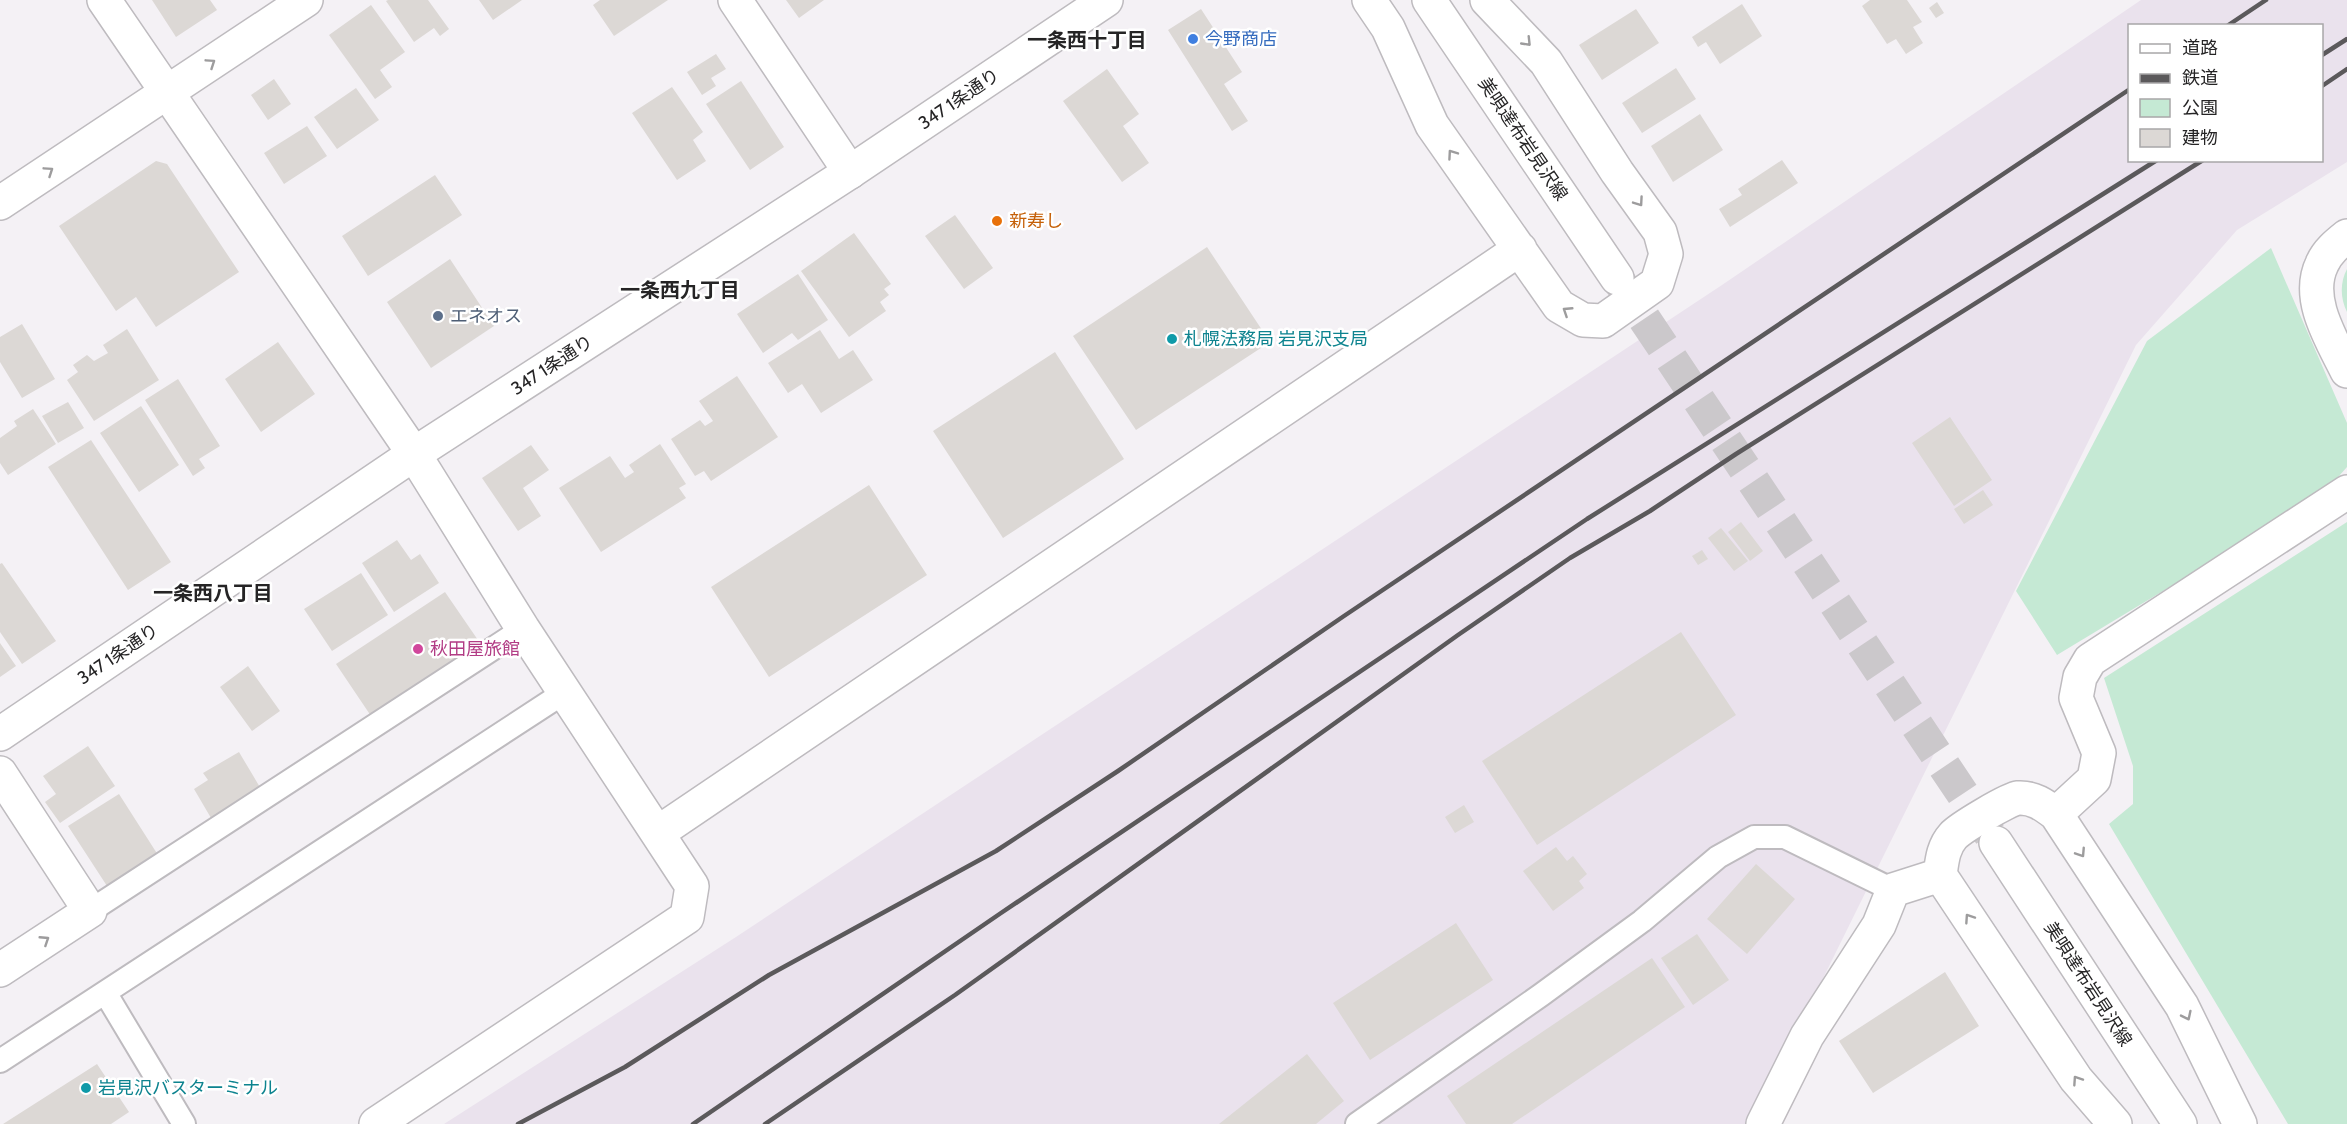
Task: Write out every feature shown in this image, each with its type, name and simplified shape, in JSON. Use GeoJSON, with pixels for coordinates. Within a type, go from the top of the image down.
{"type":"FeatureCollection","features":[{"type":"Feature","properties":{"kind":"street"},"geometry":{"type":"LineString","coordinates":[[104,0],[414,454],[523,629],[659,832],[692,886],[687,917],[376,1124]]}},
{"type":"Feature","properties":{"kind":"street"},"geometry":{"type":"LineString","coordinates":[[0,203],[306,0]]}},
{"type":"Feature","properties":{"kind":"street"},"geometry":{"type":"LineString","coordinates":[[735,0],[850,172]]}},
{"type":"Feature","properties":{"kind":"street","name":"347 1条通り"},"geometry":{"type":"LineString","coordinates":[[0,734],[414,454],[850,172],[1106,0]]}},
{"type":"Feature","properties":{"kind":"street"},"geometry":{"type":"LineString","coordinates":[[1369,0],[1388,28],[1432,125],[1559,306],[1583,320],[1603,321],[1658,284],[1666,254],[1660,232],[1617,172],[1546,62],[1487,0]]}},
{"type":"Feature","properties":{"kind":"street","name":"美唄達布岩見沢線"},"geometry":{"type":"LineString","coordinates":[[1429,0],[1617,278]]}},
{"type":"Feature","properties":{"kind":"street"},"geometry":{"type":"LineString","coordinates":[[2347,236],[2330,251],[2321,264],[2317,282],[2319,306],[2325,327],[2347,371]]}},
{"type":"Feature","properties":{"kind":"street"},"geometry":{"type":"LineString","coordinates":[[659,832],[1520,249]]}},
{"type":"Feature","properties":{"kind":"street"},"geometry":{"type":"LineString","coordinates":[[2056,814],[2094,779],[2099,753],[2076,698],[2080,677],[2090,660],[2340,499],[2347,492]]}},
{"type":"Feature","properties":{"kind":"street"},"geometry":{"type":"LineString","coordinates":[[0,773],[90,911],[0,970]]}},
{"type":"Feature","properties":{"kind":"street"},"geometry":{"type":"LineString","coordinates":[[2115,1124],[2076,1079],[1940,875],[1942,854],[1953,835],[2016,798],[2038,801],[2056,814],[2182,1006],[2240,1124]]}},
{"type":"Feature","properties":{"kind":"street","name":"美唄達布岩見沢線"},"geometry":{"type":"LineString","coordinates":[[1996,843],[2180,1124]]}},
{"type":"Feature","properties":{"kind":"street"},"geometry":{"type":"LineString","coordinates":[[1762,1124],[1807,1036],[1879,925],[1893,890],[1940,875]]}},
{"type":"Feature","properties":{"kind":"lane"},"geometry":{"type":"LineString","coordinates":[[90,911],[523,629]]}},
{"type":"Feature","properties":{"kind":"lane"},"geometry":{"type":"LineString","coordinates":[[0,1061],[106,994],[565,692]]}},
{"type":"Feature","properties":{"kind":"lane"},"geometry":{"type":"LineString","coordinates":[[1357,1124],[1642,921],[1718,857],[1754,837],[1785,837],[1893,890]]}},
{"type":"Feature","properties":{"kind":"lane"},"geometry":{"type":"LineString","coordinates":[[106,994],[184,1124]]}},
{"type":"Feature","properties":{"kind":"shaded area"},"geometry":{"type":"Polygon","coordinates":[[[2141,0],[2347,0],[2347,162],[2237,230],[2136,345],[1751,1124],[444,1124],[736,937],[1722,285],[2141,0]]]}},
{"type":"Feature","properties":{"kind":"green space"},"geometry":{"type":"Polygon","coordinates":[[[2271,248],[2347,423],[2347,467],[2322,495],[2057,655],[2016,591],[2147,341],[2271,248]]]}},
{"type":"Feature","properties":{"kind":"green space"},"geometry":{"type":"Polygon","coordinates":[[[2347,269],[2347,312],[2342,290],[2347,269]]]}},
{"type":"Feature","properties":{"kind":"green space"},"geometry":{"type":"Polygon","coordinates":[[[2347,522],[2347,1124],[2288,1124],[2109,824],[2133,804],[2133,766],[2104,678],[2347,522]]]}},
{"type":"Feature","properties":{"kind":"building"},"geometry":{"type":"Polygon","coordinates":[[[152,0],[210,0],[217,10],[176,37],[152,0]]]}},
{"type":"Feature","properties":{"kind":"building"},"geometry":{"type":"Polygon","coordinates":[[[428,0],[449,29],[440,36],[434,28],[414,42],[386,1],[428,0]]]}},
{"type":"Feature","properties":{"kind":"building"},"geometry":{"type":"Polygon","coordinates":[[[479,0],[522,0],[493,20],[479,0]]]}},
{"type":"Feature","properties":{"kind":"building"},"geometry":{"type":"Polygon","coordinates":[[[600,0],[668,0],[614,36],[593,5],[600,0]]]}},
{"type":"Feature","properties":{"kind":"building"},"geometry":{"type":"Polygon","coordinates":[[[786,0],[824,0],[799,18],[786,0]]]}},
{"type":"Feature","properties":{"kind":"building"},"geometry":{"type":"Polygon","coordinates":[[[1870,0],[1907,0],[1922,22],[1913,27],[1923,43],[1906,54],[1896,39],[1887,44],[1862,6],[1870,0]]]}},
{"type":"Feature","properties":{"kind":"building"},"geometry":{"type":"Polygon","coordinates":[[[1937,2],[1944,13],[1936,18],[1929,8],[1937,2]]]}},
{"type":"Feature","properties":{"kind":"building"},"geometry":{"type":"Polygon","coordinates":[[[1742,4],[1762,36],[1720,64],[1706,42],[1698,47],[1692,37],[1742,4]]]}},
{"type":"Feature","properties":{"kind":"building"},"geometry":{"type":"Polygon","coordinates":[[[371,5],[405,52],[380,70],[392,87],[375,99],[329,35],[371,5]]]}},
{"type":"Feature","properties":{"kind":"building"},"geometry":{"type":"Polygon","coordinates":[[[1201,9],[1242,72],[1224,84],[1248,121],[1232,131],[1168,30],[1201,9]]]}},
{"type":"Feature","properties":{"kind":"building"},"geometry":{"type":"Polygon","coordinates":[[[1636,9],[1659,43],[1602,80],[1579,45],[1636,9]]]}},
{"type":"Feature","properties":{"kind":"building"},"geometry":{"type":"Polygon","coordinates":[[[716,54],[726,69],[711,78],[716,86],[702,95],[687,72],[716,54]]]}},
{"type":"Feature","properties":{"kind":"building"},"geometry":{"type":"Polygon","coordinates":[[[1676,68],[1696,99],[1642,133],[1622,103],[1676,68]]]}},
{"type":"Feature","properties":{"kind":"building"},"geometry":{"type":"Polygon","coordinates":[[[1107,69],[1139,114],[1123,126],[1149,163],[1122,182],[1063,101],[1107,69]]]}},
{"type":"Feature","properties":{"kind":"building"},"geometry":{"type":"Polygon","coordinates":[[[274,79],[291,104],[268,120],[251,95],[274,79]]]}},
{"type":"Feature","properties":{"kind":"building"},"geometry":{"type":"Polygon","coordinates":[[[741,81],[784,147],[750,170],[706,104],[741,81]]]}},
{"type":"Feature","properties":{"kind":"building"},"geometry":{"type":"Polygon","coordinates":[[[672,87],[703,132],[693,140],[706,161],[677,180],[632,113],[672,87]]]}},
{"type":"Feature","properties":{"kind":"building"},"geometry":{"type":"Polygon","coordinates":[[[356,88],[379,120],[337,149],[314,117],[356,88]]]}},
{"type":"Feature","properties":{"kind":"building"},"geometry":{"type":"Polygon","coordinates":[[[1700,114],[1723,150],[1673,182],[1651,146],[1700,114]]]}},
{"type":"Feature","properties":{"kind":"building"},"geometry":{"type":"Polygon","coordinates":[[[307,126],[327,156],[284,184],[264,153],[307,126]]]}},
{"type":"Feature","properties":{"kind":"building"},"geometry":{"type":"Polygon","coordinates":[[[1782,160],[1798,183],[1730,227],[1719,209],[1742,195],[1738,189],[1782,160]]]}},
{"type":"Feature","properties":{"kind":"building"},"geometry":{"type":"Polygon","coordinates":[[[156,161],[167,164],[239,272],[156,327],[136,297],[116,311],[59,226],[156,161]]]}},
{"type":"Feature","properties":{"kind":"building"},"geometry":{"type":"Polygon","coordinates":[[[435,175],[462,215],[368,276],[342,236],[435,175]]]}},
{"type":"Feature","properties":{"kind":"building"},"geometry":{"type":"Polygon","coordinates":[[[955,215],[993,268],[964,289],[925,236],[955,215]]]}},
{"type":"Feature","properties":{"kind":"building"},"geometry":{"type":"Polygon","coordinates":[[[854,233],[891,284],[884,289],[889,295],[880,302],[886,311],[849,337],[801,271],[854,233]]]}},
{"type":"Feature","properties":{"kind":"building","name":"札幌法務局 岩見沢支局"},"geometry":{"type":"Polygon","coordinates":[[[1207,247],[1270,342],[1136,430],[1073,336],[1207,247]]]}},
{"type":"Feature","properties":{"kind":"building"},"geometry":{"type":"Polygon","coordinates":[[[450,259],[494,326],[431,368],[387,302],[450,259]]]}},
{"type":"Feature","properties":{"kind":"building"},"geometry":{"type":"Polygon","coordinates":[[[798,274],[828,320],[798,340],[792,333],[763,353],[737,314],[798,274]]]}},
{"type":"Feature","properties":{"kind":"building"},"geometry":{"type":"Polygon","coordinates":[[[22,324],[55,379],[22,398],[0,362],[0,337],[22,324]]]}},
{"type":"Feature","properties":{"kind":"building"},"geometry":{"type":"Polygon","coordinates":[[[127,329],[159,380],[94,421],[67,380],[78,372],[73,365],[87,355],[94,361],[108,353],[103,345],[127,329]]]}},
{"type":"Feature","properties":{"kind":"building"},"geometry":{"type":"Polygon","coordinates":[[[820,330],[839,359],[853,350],[873,380],[821,413],[802,384],[788,393],[768,363],[820,330]]]}},
{"type":"Feature","properties":{"kind":"building"},"geometry":{"type":"Polygon","coordinates":[[[278,342],[315,394],[261,432],[225,379],[278,342]]]}},
{"type":"Feature","properties":{"kind":"building"},"geometry":{"type":"Polygon","coordinates":[[[1055,352],[1124,459],[1003,538],[933,431],[1055,352]]]}},
{"type":"Feature","properties":{"kind":"building"},"geometry":{"type":"Polygon","coordinates":[[[737,376],[778,437],[711,481],[704,471],[695,476],[671,439],[700,420],[705,426],[713,421],[699,401],[737,376]]]}},
{"type":"Feature","properties":{"kind":"building"},"geometry":{"type":"Polygon","coordinates":[[[178,379],[220,446],[199,459],[205,468],[193,476],[145,400],[178,379]]]}},
{"type":"Feature","properties":{"kind":"building"},"geometry":{"type":"Polygon","coordinates":[[[68,402],[84,428],[58,443],[42,416],[68,402]]]}},
{"type":"Feature","properties":{"kind":"building"},"geometry":{"type":"Polygon","coordinates":[[[141,406],[179,465],[139,492],[100,433],[141,406]]]}},
{"type":"Feature","properties":{"kind":"building"},"geometry":{"type":"Polygon","coordinates":[[[33,409],[56,444],[8,475],[0,463],[0,438],[17,426],[14,421],[33,409]]]}},
{"type":"Feature","properties":{"kind":"building"},"geometry":{"type":"Polygon","coordinates":[[[1950,417],[1992,480],[1954,506],[1912,443],[1950,417]]]}},
{"type":"Feature","properties":{"kind":"building"},"geometry":{"type":"Polygon","coordinates":[[[91,440],[171,562],[128,590],[48,467],[91,440]]]}},
{"type":"Feature","properties":{"kind":"building"},"geometry":{"type":"Polygon","coordinates":[[[660,444],[686,484],[679,488],[686,498],[601,552],[559,488],[610,456],[625,478],[634,472],[629,465],[660,444]]]}},
{"type":"Feature","properties":{"kind":"building"},"geometry":{"type":"Polygon","coordinates":[[[531,445],[549,470],[523,488],[541,516],[518,531],[482,478],[531,445]]]}},
{"type":"Feature","properties":{"kind":"building"},"geometry":{"type":"Polygon","coordinates":[[[869,485],[927,575],[769,677],[711,587],[869,485]]]}},
{"type":"Feature","properties":{"kind":"building"},"geometry":{"type":"Polygon","coordinates":[[[1983,490],[1993,505],[1964,524],[1954,509],[1983,490]]]}},
{"type":"Feature","properties":{"kind":"building"},"geometry":{"type":"Polygon","coordinates":[[[1741,522],[1763,551],[1750,561],[1728,532],[1741,522]]]}},
{"type":"Feature","properties":{"kind":"building"},"geometry":{"type":"Polygon","coordinates":[[[1721,528],[1748,561],[1734,571],[1708,538],[1721,528]]]}},
{"type":"Feature","properties":{"kind":"building"},"geometry":{"type":"Polygon","coordinates":[[[397,540],[411,560],[420,554],[439,583],[394,612],[362,563],[397,540]]]}},
{"type":"Feature","properties":{"kind":"building"},"geometry":{"type":"Polygon","coordinates":[[[1702,550],[1708,559],[1698,565],[1692,556],[1702,550]]]}},
{"type":"Feature","properties":{"kind":"building"},"geometry":{"type":"Polygon","coordinates":[[[2,563],[56,641],[22,664],[0,632],[0,564],[2,563]]]}},
{"type":"Feature","properties":{"kind":"building"},"geometry":{"type":"Polygon","coordinates":[[[361,573],[388,615],[332,651],[304,609],[361,573]]]}},
{"type":"Feature","properties":{"kind":"building"},"geometry":{"type":"Polygon","coordinates":[[[445,592],[480,643],[371,716],[336,664],[445,592]]]}},
{"type":"Feature","properties":{"kind":"building"},"geometry":{"type":"Polygon","coordinates":[[[1681,632],[1736,715],[1537,845],[1482,761],[1681,632]]]}},
{"type":"Feature","properties":{"kind":"building"},"geometry":{"type":"Polygon","coordinates":[[[0,643],[16,666],[0,677],[0,643]]]}},
{"type":"Feature","properties":{"kind":"building"},"geometry":{"type":"Polygon","coordinates":[[[248,666],[280,711],[252,731],[220,687],[248,666]]]}},
{"type":"Feature","properties":{"kind":"building"},"geometry":{"type":"Polygon","coordinates":[[[88,746],[115,786],[60,823],[45,802],[56,794],[43,776],[88,746]]]}},
{"type":"Feature","properties":{"kind":"building"},"geometry":{"type":"Polygon","coordinates":[[[239,752],[261,789],[211,818],[194,789],[208,780],[203,773],[239,752]]]}},
{"type":"Feature","properties":{"kind":"building"},"geometry":{"type":"Polygon","coordinates":[[[119,794],[158,855],[107,886],[68,826],[119,794]]]}},
{"type":"Feature","properties":{"kind":"building"},"geometry":{"type":"Polygon","coordinates":[[[1464,805],[1474,822],[1455,833],[1445,817],[1464,805]]]}},
{"type":"Feature","properties":{"kind":"building"},"geometry":{"type":"Polygon","coordinates":[[[1556,847],[1567,861],[1573,856],[1587,874],[1579,881],[1584,888],[1553,911],[1523,871],[1556,847]]]}},
{"type":"Feature","properties":{"kind":"building"},"geometry":{"type":"Polygon","coordinates":[[[1756,864],[1795,899],[1747,954],[1707,919],[1756,864]]]}},
{"type":"Feature","properties":{"kind":"building"},"geometry":{"type":"Polygon","coordinates":[[[1456,923],[1493,980],[1370,1060],[1333,1003],[1456,923]]]}},
{"type":"Feature","properties":{"kind":"building"},"geometry":{"type":"Polygon","coordinates":[[[1697,934],[1729,980],[1693,1005],[1661,958],[1697,934]]]}},
{"type":"Feature","properties":{"kind":"building"},"geometry":{"type":"Polygon","coordinates":[[[1652,958],[1685,1007],[1512,1124],[1466,1124],[1447,1096],[1652,958]]]}},
{"type":"Feature","properties":{"kind":"building"},"geometry":{"type":"Polygon","coordinates":[[[1945,972],[1979,1026],[1873,1093],[1839,1041],[1945,972]]]}},
{"type":"Feature","properties":{"kind":"building"},"geometry":{"type":"Polygon","coordinates":[[[1307,1054],[1344,1101],[1316,1124],[1219,1124],[1307,1054]]]}},
{"type":"Feature","properties":{"kind":"building","name":"岩見沢バスターミナル"},"geometry":{"type":"Polygon","coordinates":[[[97,1064],[129,1112],[111,1124],[3,1124],[97,1064]]]}},
{"type":"Feature","properties":{"kind":"tunnel"},"geometry":{"type":"LineString","coordinates":[[1617,278],[1995,842]]}},
{"type":"Feature","properties":{"kind":"railway"},"geometry":{"type":"LineString","coordinates":[[2230,24],[2266,0]]}},
{"type":"Feature","properties":{"kind":"railway"},"geometry":{"type":"LineString","coordinates":[[2323,54],[2347,39]]}},
{"type":"Feature","properties":{"kind":"railway"},"geometry":{"type":"LineString","coordinates":[[2323,85],[2347,69]]}},
{"type":"Feature","properties":{"kind":"railway"},"geometry":{"type":"LineString","coordinates":[[518,1124],[625,1067],[769,975],[996,851],[2128,90]]}},
{"type":"Feature","properties":{"kind":"railway"},"geometry":{"type":"LineString","coordinates":[[693,1124],[1001,913],[1587,519],[2154,162]]}},
{"type":"Feature","properties":{"kind":"railway"},"geometry":{"type":"LineString","coordinates":[[765,1124],[955,995],[1458,635],[1570,558],[1650,511],[1736,454],[2200,162]]}},
{"type":"Feature","properties":{"kind":"place","name":"今野商店"},"geometry":{"type":"Point","coordinates":[1193,39]}},
{"type":"Feature","properties":{"kind":"place","name":"新寿し"},"geometry":{"type":"Point","coordinates":[997,221]}},
{"type":"Feature","properties":{"kind":"place","name":"エネオス"},"geometry":{"type":"Point","coordinates":[438,316]}},
{"type":"Feature","properties":{"kind":"place","name":"札幌法務局 岩見沢支局"},"geometry":{"type":"Point","coordinates":[1172,339]}},
{"type":"Feature","properties":{"kind":"place","name":"秋田屋旅館"},"geometry":{"type":"Point","coordinates":[418,649]}},
{"type":"Feature","properties":{"kind":"place","name":"岩見沢バスターミナル"},"geometry":{"type":"Point","coordinates":[86,1088]}},
{"type":"Feature","properties":{"kind":"district","name":"一条西十丁目"},"geometry":{"type":"Point","coordinates":[1087,40]}},
{"type":"Feature","properties":{"kind":"district","name":"一条西九丁目"},"geometry":{"type":"Point","coordinates":[680,290]}},
{"type":"Feature","properties":{"kind":"district","name":"一条西八丁目"},"geometry":{"type":"Point","coordinates":[213,593]}}]}
